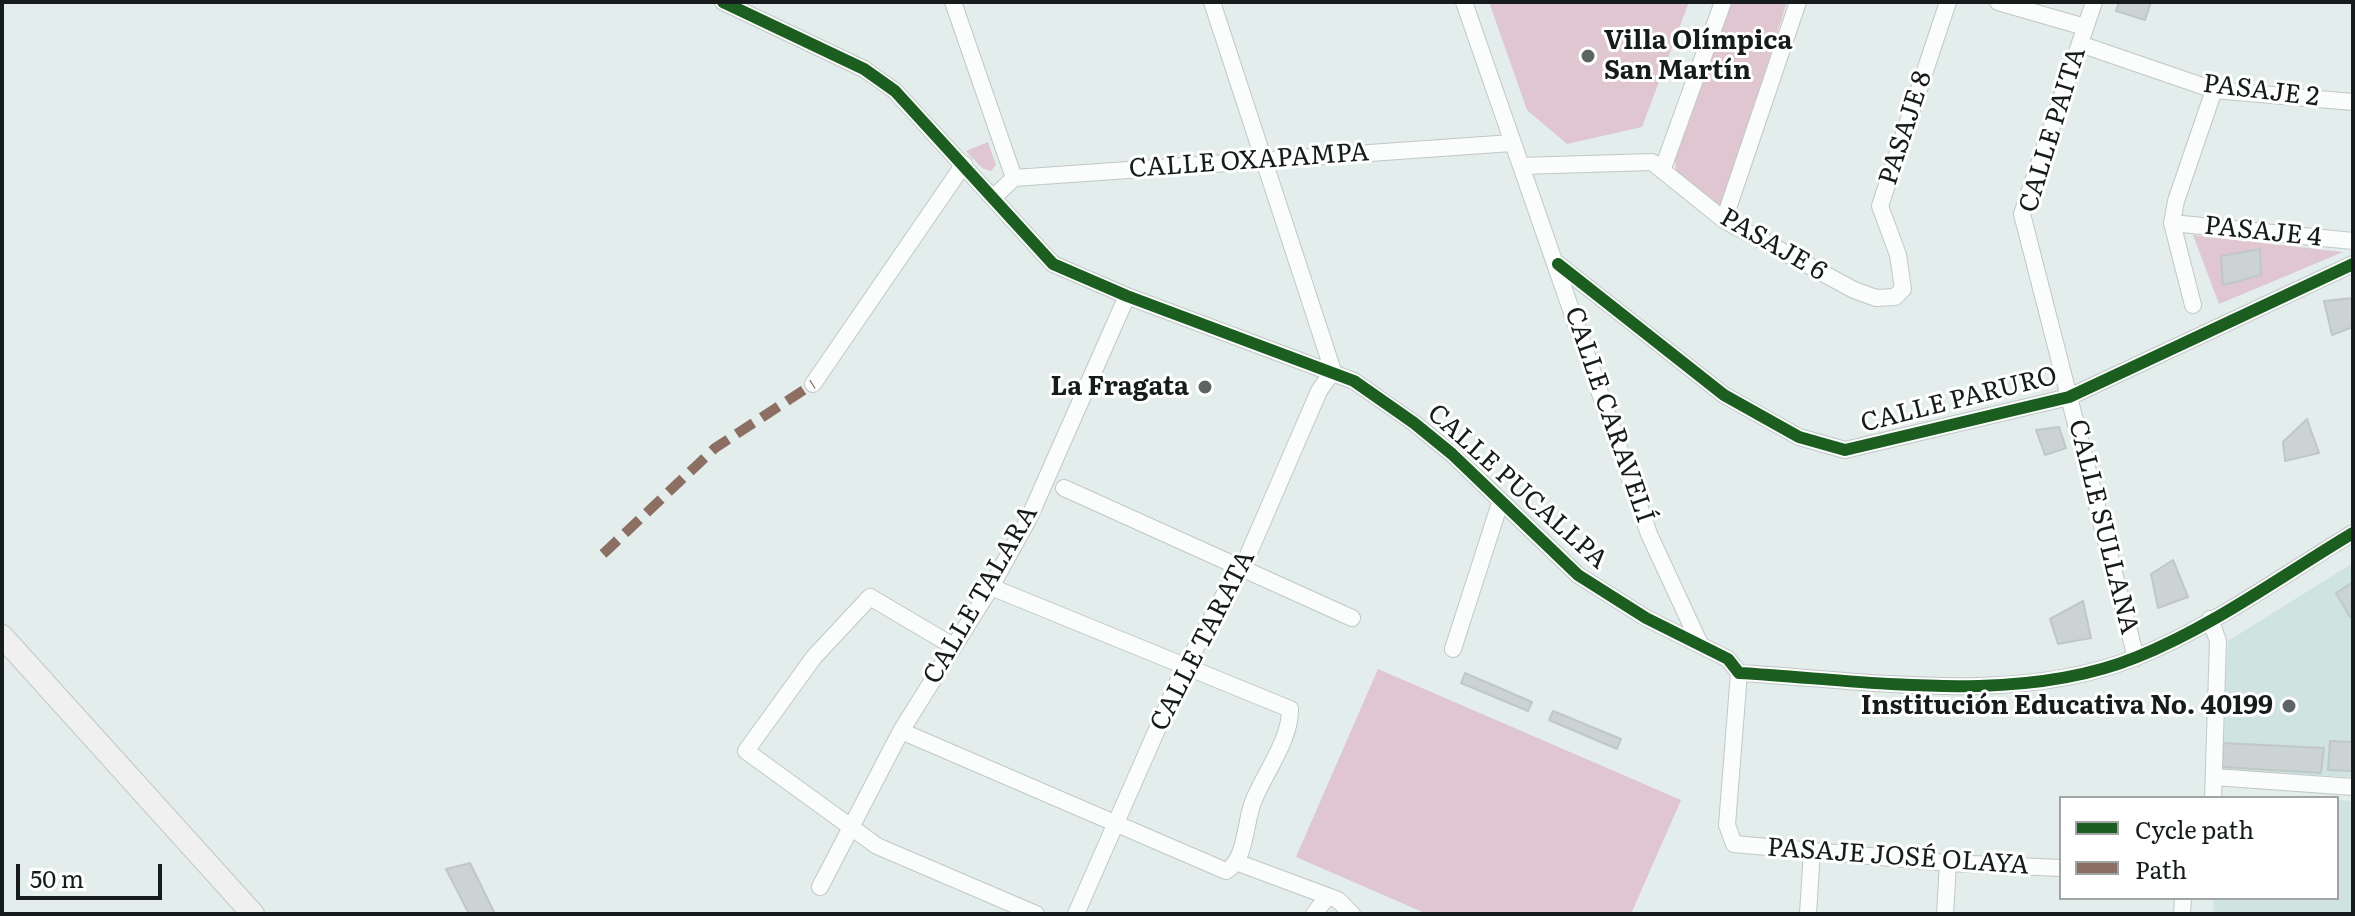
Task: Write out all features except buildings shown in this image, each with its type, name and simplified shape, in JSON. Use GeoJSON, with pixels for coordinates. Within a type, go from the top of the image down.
{"type":"FeatureCollection","features":[{"type":"Feature","properties":{"kind":"street","name":"CALLE PUCALLPA"},"geometry":{"type":"LineString","coordinates":[[723,2],[864,69],[895,91],[1053,264],[1127,296],[1333,371],[1414,423],[1590,583],[1646,618],[1728,659],[1739,673]]}},
{"type":"Feature","properties":{"kind":"street"},"geometry":{"type":"LineString","coordinates":[[953,2],[1014,178],[994,197]]}},
{"type":"Feature","properties":{"kind":"street"},"geometry":{"type":"LineString","coordinates":[[1212,2],[1333,371]]}},
{"type":"Feature","properties":{"kind":"street","name":"CALLE CARAVELÍ"},"geometry":{"type":"LineString","coordinates":[[1464,2],[1512,143],[1558,264],[1649,534],[1699,642]]}},
{"type":"Feature","properties":{"kind":"street"},"geometry":{"type":"LineString","coordinates":[[1521,166],[1652,162],[1663,168],[1723,2]]}},
{"type":"Feature","properties":{"kind":"street"},"geometry":{"type":"LineString","coordinates":[[1724,220],[1798,2]]}},
{"type":"Feature","properties":{"kind":"street","name":"PASAJE 8"},"geometry":{"type":"LineString","coordinates":[[1895,297],[1903,289],[1902,272],[1880,206],[1948,2]]}},
{"type":"Feature","properties":{"kind":"street"},"geometry":{"type":"LineString","coordinates":[[1998,2],[2085,27]]}},
{"type":"Feature","properties":{"kind":"street","name":"CALLE PAITA"},"geometry":{"type":"LineString","coordinates":[[2069,397],[2022,214],[2094,2]]}},
{"type":"Feature","properties":{"kind":"street","name":"PASAJE 2"},"geometry":{"type":"LineString","coordinates":[[2080,44],[2214,90],[2353,102]]}},
{"type":"Feature","properties":{"kind":"street"},"geometry":{"type":"LineString","coordinates":[[2193,305],[2172,223],[2176,201],[2214,90]]}},
{"type":"Feature","properties":{"kind":"street","name":"CALLE OXAPAMPA"},"geometry":{"type":"LineString","coordinates":[[1014,178],[1512,143]]}},
{"type":"Feature","properties":{"kind":"street"},"geometry":{"type":"LineString","coordinates":[[813,384],[964,164]]}},
{"type":"Feature","properties":{"kind":"street","name":"PASAJE 6"},"geometry":{"type":"LineString","coordinates":[[1663,168],[1724,220],[1854,290],[1876,298],[1895,297]]}},
{"type":"Feature","properties":{"kind":"street","name":"PASAJE 4"},"geometry":{"type":"LineString","coordinates":[[2172,223],[2353,241]]}},
{"type":"Feature","properties":{"kind":"street","name":"CALLE PARURO"},"geometry":{"type":"LineString","coordinates":[[1558,264],[1724,395],[1799,437],[1845,450],[2069,397],[2353,264]]}},
{"type":"Feature","properties":{"kind":"street","name":"CALLE TALARA"},"geometry":{"type":"LineString","coordinates":[[820,887],[901,731],[991,587],[1029,518],[1127,296]]}},
{"type":"Feature","properties":{"kind":"street","name":"CALLE TARATA"},"geometry":{"type":"LineString","coordinates":[[1076,914],[1185,667],[1239,567],[1245,562],[1319,391],[1333,371]]}},
{"type":"Feature","properties":{"kind":"street","name":"CALLE SULLANA"},"geometry":{"type":"LineString","coordinates":[[2069,397],[2136,658]]}},
{"type":"Feature","properties":{"kind":"street"},"geometry":{"type":"LineString","coordinates":[[1064,488],[1352,618]]}},
{"type":"Feature","properties":{"kind":"street"},"geometry":{"type":"LineString","coordinates":[[1453,649],[1500,503]]}},
{"type":"Feature","properties":{"kind":"street"},"geometry":{"type":"LineString","coordinates":[[1739,673],[1977,686],[2059,679],[2136,658],[2210,619],[2353,533]]}},
{"type":"Feature","properties":{"kind":"street"},"geometry":{"type":"LineString","coordinates":[[901,731],[1116,820],[1226,871],[1236,862],[1253,801],[1272,765],[1291,711],[991,587]]}},
{"type":"Feature","properties":{"kind":"street"},"geometry":{"type":"LineString","coordinates":[[953,646],[870,597],[814,657],[746,751],[850,828],[890,852],[1036,914]]}},
{"type":"Feature","properties":{"kind":"street"},"geometry":{"type":"LineString","coordinates":[[2210,619],[2218,641],[2213,796]]}},
{"type":"Feature","properties":{"kind":"street"},"geometry":{"type":"LineString","coordinates":[[2,636],[253,914]]}},
{"type":"Feature","properties":{"kind":"street","name":"PASAJE JOSÉ OLAYA"},"geometry":{"type":"LineString","coordinates":[[1739,673],[1727,825],[1734,844],[1948,863],[2059,868]]}},
{"type":"Feature","properties":{"kind":"street"},"geometry":{"type":"LineString","coordinates":[[2214,777],[2353,787]]}},
{"type":"Feature","properties":{"kind":"street"},"geometry":{"type":"LineString","coordinates":[[1808,914],[1812,850]]}},
{"type":"Feature","properties":{"kind":"street"},"geometry":{"type":"LineString","coordinates":[[1236,862],[1328,896],[1352,914]]}},
{"type":"Feature","properties":{"kind":"street"},"geometry":{"type":"LineString","coordinates":[[1945,914],[1948,863]]}},
{"type":"Feature","properties":{"kind":"street"},"geometry":{"type":"LineString","coordinates":[[1314,914],[1328,896]]}},
{"type":"Feature","properties":{"kind":"shaded area","name":"Villa Olímpica San Martín"},"geometry":{"type":"Polygon","coordinates":[[[1489,2],[1689,2],[1642,127],[1567,144],[1527,110],[1489,2]]]}},
{"type":"Feature","properties":{"kind":"shaded area"},"geometry":{"type":"Polygon","coordinates":[[[1729,2],[1787,2],[1722,209],[1676,172],[1675,157],[1729,2]]]}},
{"type":"Feature","properties":{"kind":"shaded area"},"geometry":{"type":"Polygon","coordinates":[[[988,142],[996,165],[991,171],[982,168],[966,151],[988,142]]]}},
{"type":"Feature","properties":{"kind":"shaded area"},"geometry":{"type":"Polygon","coordinates":[[[2193,235],[2343,252],[2219,304],[2193,235]]]}},
{"type":"Feature","properties":{"kind":"shaded area","name":"Institución Educativa No. 40199"},"geometry":{"type":"Polygon","coordinates":[[[2353,563],[2353,777],[2220,771],[2228,641],[2353,563]]]}},
{"type":"Feature","properties":{"kind":"shaded area"},"geometry":{"type":"Polygon","coordinates":[[[1378,669],[1681,800],[1631,914],[1427,914],[1296,857],[1378,669]]]}},
{"type":"Feature","properties":{"kind":"shaded area"},"geometry":{"type":"Polygon","coordinates":[[[2339,800],[2353,801],[2353,914],[2213,914],[2214,900],[2339,900],[2339,800]]]}},
{"type":"Feature","properties":{"kind":"marked path"},"geometry":{"type":"LineString","coordinates":[[603,554],[715,448],[813,384]]}},
{"type":"Feature","properties":{"kind":"cycle path"},"geometry":{"type":"LineString","coordinates":[[723,2],[864,69],[895,91],[1053,264],[1127,296],[1354,381],[1452,454],[1578,575],[1646,618],[1728,659],[1739,673],[1940,686],[2042,681],[2091,672],[2137,657],[2193,631],[2353,533]]}},
{"type":"Feature","properties":{"kind":"cycle path"},"geometry":{"type":"LineString","coordinates":[[1558,264],[1724,395],[1799,437],[1845,450],[2069,397],[2353,264]]}},
{"type":"Feature","properties":{"kind":"place","name":"Villa Olímpica San Martín"},"geometry":{"type":"Point","coordinates":[1588,56]}},
{"type":"Feature","properties":{"kind":"place","name":"La Fragata"},"geometry":{"type":"Point","coordinates":[1205,387]}},
{"type":"Feature","properties":{"kind":"place","name":"Institución Educativa No. 40199"},"geometry":{"type":"Point","coordinates":[2289,706]}}]}
